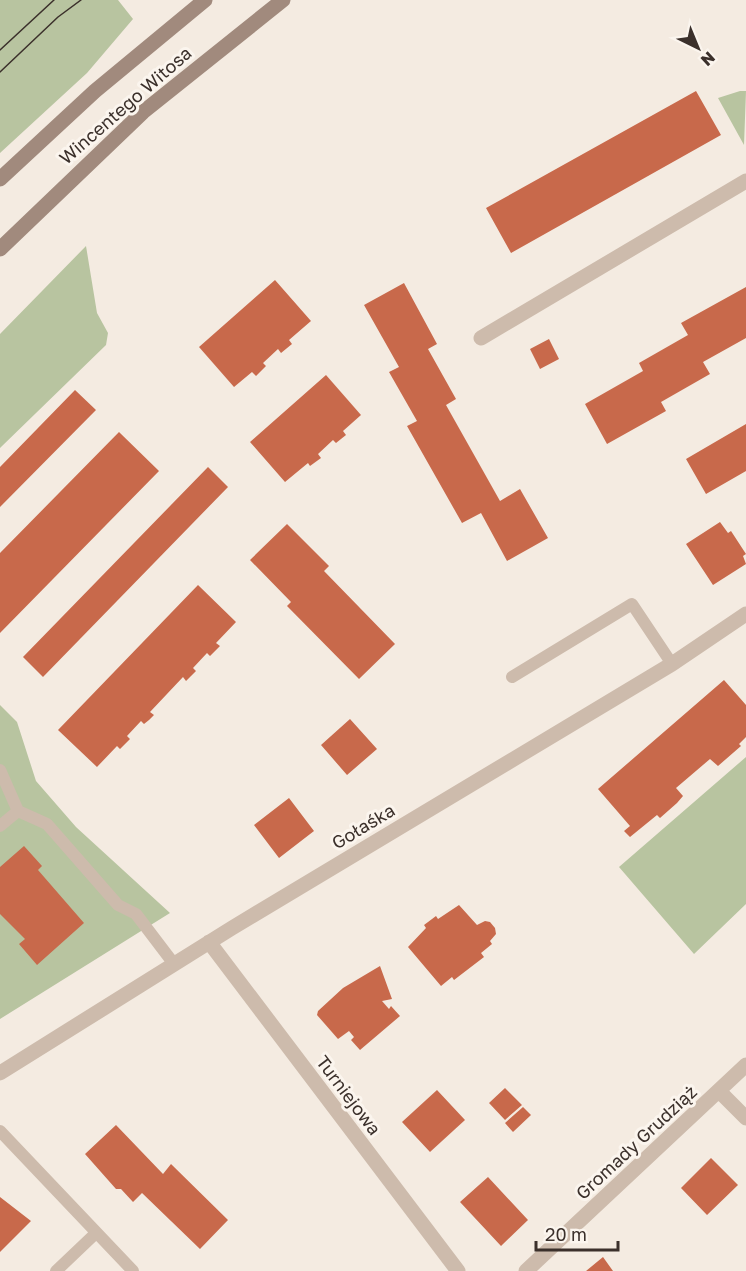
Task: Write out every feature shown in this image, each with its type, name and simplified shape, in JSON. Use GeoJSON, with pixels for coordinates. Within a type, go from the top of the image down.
{"type":"FeatureCollection","features":[{"type":"Feature","properties":{"kind":"main road","name":"Wincentego Witosa"},"geometry":{"type":"LineString","coordinates":[[0,179],[95,91],[205,0]]}},
{"type":"Feature","properties":{"kind":"main road","name":"Wincentego Witosa"},"geometry":{"type":"LineString","coordinates":[[0,249],[135,119],[283,0]]}},
{"type":"Feature","properties":{"kind":"street"},"geometry":{"type":"LineString","coordinates":[[482,338],[746,181]]}},
{"type":"Feature","properties":{"kind":"street","name":"Gołaśka"},"geometry":{"type":"LineString","coordinates":[[0,1073],[209,942],[672,664],[746,614]]}},
{"type":"Feature","properties":{"kind":"street","name":"Turniejowa"},"geometry":{"type":"LineString","coordinates":[[209,942],[458,1271]]}},
{"type":"Feature","properties":{"kind":"street","name":"Gromady Grudziąż"},"geometry":{"type":"LineString","coordinates":[[526,1271],[746,1065]]}},
{"type":"Feature","properties":{"kind":"street"},"geometry":{"type":"LineString","coordinates":[[719,1091],[746,1118]]}},
{"type":"Feature","properties":{"kind":"lane"},"geometry":{"type":"LineString","coordinates":[[512,677],[632,604],[672,664]]}},
{"type":"Feature","properties":{"kind":"lane"},"geometry":{"type":"LineString","coordinates":[[0,770],[18,811],[47,824],[118,905],[136,914],[174,964]]}},
{"type":"Feature","properties":{"kind":"lane"},"geometry":{"type":"LineString","coordinates":[[0,826],[18,811]]}},
{"type":"Feature","properties":{"kind":"lane"},"geometry":{"type":"LineString","coordinates":[[0,1131],[133,1271]]}},
{"type":"Feature","properties":{"kind":"lane"},"geometry":{"type":"LineString","coordinates":[[56,1271],[96,1233]]}},
{"type":"Feature","properties":{"kind":"green space"},"geometry":{"type":"Polygon","coordinates":[[[0,0],[118,0],[133,19],[87,73],[0,153],[0,0]]]}},
{"type":"Feature","properties":{"kind":"green space"},"geometry":{"type":"Polygon","coordinates":[[[746,91],[744,145],[718,98],[746,91]]]}},
{"type":"Feature","properties":{"kind":"green space"},"geometry":{"type":"Polygon","coordinates":[[[86,246],[97,313],[108,333],[106,345],[0,448],[0,334],[86,246]]]}},
{"type":"Feature","properties":{"kind":"green space"},"geometry":{"type":"Polygon","coordinates":[[[0,705],[17,722],[36,781],[76,827],[170,913],[0,1019],[0,705]]]}},
{"type":"Feature","properties":{"kind":"green space"},"geometry":{"type":"Polygon","coordinates":[[[746,757],[746,904],[694,954],[619,867],[746,757]]]}},
{"type":"Feature","properties":{"kind":"building"},"geometry":{"type":"Polygon","coordinates":[[[696,91],[721,135],[511,253],[486,208],[696,91]]]}},
{"type":"Feature","properties":{"kind":"building"},"geometry":{"type":"Polygon","coordinates":[[[275,280],[311,321],[289,340],[292,344],[281,353],[278,349],[263,363],[266,366],[256,376],[252,372],[234,387],[199,347],[275,280]]]}},
{"type":"Feature","properties":{"kind":"building"},"geometry":{"type":"Polygon","coordinates":[[[404,283],[437,344],[428,349],[456,399],[446,405],[500,501],[520,489],[548,538],[507,561],[481,513],[462,523],[407,426],[417,421],[389,372],[399,367],[364,305],[404,283]]]}},
{"type":"Feature","properties":{"kind":"building"},"geometry":{"type":"Polygon","coordinates":[[[746,287],[746,338],[703,362],[710,374],[661,402],[666,411],[607,444],[585,404],[643,371],[639,363],[688,335],[681,323],[746,287]]]}},
{"type":"Feature","properties":{"kind":"building"},"geometry":{"type":"Polygon","coordinates":[[[549,339],[559,359],[540,369],[530,349],[549,339]]]}},
{"type":"Feature","properties":{"kind":"building"},"geometry":{"type":"Polygon","coordinates":[[[326,375],[361,415],[343,431],[346,435],[336,443],[333,440],[318,454],[321,458],[310,466],[308,463],[285,482],[250,442],[326,375]]]}},
{"type":"Feature","properties":{"kind":"building"},"geometry":{"type":"Polygon","coordinates":[[[75,390],[96,410],[0,507],[0,467],[75,390]]]}},
{"type":"Feature","properties":{"kind":"building"},"geometry":{"type":"Polygon","coordinates":[[[746,424],[746,471],[706,494],[686,459],[746,424]]]}},
{"type":"Feature","properties":{"kind":"building"},"geometry":{"type":"Polygon","coordinates":[[[119,432],[159,471],[0,633],[0,553],[119,432]]]}},
{"type":"Feature","properties":{"kind":"building"},"geometry":{"type":"Polygon","coordinates":[[[208,467],[228,487],[43,677],[23,657],[208,467]]]}},
{"type":"Feature","properties":{"kind":"building"},"geometry":{"type":"Polygon","coordinates":[[[720,522],[728,533],[731,531],[746,554],[743,556],[746,564],[713,585],[686,544],[720,522]]]}},
{"type":"Feature","properties":{"kind":"building"},"geometry":{"type":"Polygon","coordinates":[[[287,524],[329,566],[324,571],[395,644],[359,679],[287,606],[291,602],[250,560],[287,524]]]}},
{"type":"Feature","properties":{"kind":"building"},"geometry":{"type":"Polygon","coordinates":[[[198,585],[236,622],[216,643],[220,646],[210,656],[207,653],[193,668],[196,671],[186,681],[183,677],[150,712],[154,715],[144,724],[141,721],[127,736],[130,739],[120,749],[117,746],[97,767],[58,730],[198,585]]]}},
{"type":"Feature","properties":{"kind":"building"},"geometry":{"type":"Polygon","coordinates":[[[724,680],[746,705],[746,737],[739,744],[741,746],[718,766],[710,759],[676,788],[683,796],[677,803],[660,818],[657,815],[630,837],[624,831],[630,826],[598,789],[724,680]]]}},
{"type":"Feature","properties":{"kind":"building"},"geometry":{"type":"Polygon","coordinates":[[[350,719],[377,749],[347,775],[321,745],[350,719]]]}},
{"type":"Feature","properties":{"kind":"building"},"geometry":{"type":"Polygon","coordinates":[[[289,798],[314,831],[279,858],[254,825],[289,798]]]}},
{"type":"Feature","properties":{"kind":"building"},"geometry":{"type":"Polygon","coordinates":[[[24,846],[42,866],[38,870],[84,923],[37,965],[19,944],[25,939],[0,914],[0,867],[24,846]]]}},
{"type":"Feature","properties":{"kind":"building"},"geometry":{"type":"Polygon","coordinates":[[[459,905],[477,925],[485,921],[490,922],[496,934],[490,941],[492,944],[481,953],[484,957],[454,980],[452,977],[441,986],[408,947],[426,928],[424,925],[436,916],[438,919],[459,905]]]}},
{"type":"Feature","properties":{"kind":"building"},"geometry":{"type":"Polygon","coordinates":[[[380,966],[392,999],[382,1001],[389,1009],[391,1006],[400,1016],[360,1050],[351,1040],[354,1037],[349,1031],[338,1039],[317,1015],[318,1011],[343,988],[380,966]]]}},
{"type":"Feature","properties":{"kind":"building"},"geometry":{"type":"Polygon","coordinates":[[[505,1088],[522,1105],[505,1120],[489,1103],[505,1088]]]}},
{"type":"Feature","properties":{"kind":"building"},"geometry":{"type":"Polygon","coordinates":[[[437,1090],[465,1120],[430,1152],[402,1122],[437,1090]]]}},
{"type":"Feature","properties":{"kind":"building"},"geometry":{"type":"Polygon","coordinates":[[[523,1107],[531,1115],[513,1132],[505,1123],[523,1107]]]}},
{"type":"Feature","properties":{"kind":"building"},"geometry":{"type":"Polygon","coordinates":[[[116,1125],[163,1174],[171,1164],[228,1220],[200,1249],[142,1193],[133,1202],[121,1189],[116,1189],[85,1154],[116,1125]]]}},
{"type":"Feature","properties":{"kind":"building"},"geometry":{"type":"Polygon","coordinates":[[[711,1158],[738,1185],[707,1215],[681,1188],[711,1158]]]}},
{"type":"Feature","properties":{"kind":"building"},"geometry":{"type":"Polygon","coordinates":[[[488,1177],[528,1220],[501,1246],[460,1202],[488,1177]]]}},
{"type":"Feature","properties":{"kind":"building"},"geometry":{"type":"Polygon","coordinates":[[[0,1197],[31,1221],[0,1252],[0,1197]]]}},
{"type":"Feature","properties":{"kind":"building"},"geometry":{"type":"Polygon","coordinates":[[[603,1257],[613,1271],[586,1271],[603,1257]]]}},
{"type":"Feature","properties":{"kind":"tram line"},"geometry":{"type":"LineString","coordinates":[[0,50],[54,0]]}},
{"type":"Feature","properties":{"kind":"tram line"},"geometry":{"type":"LineString","coordinates":[[0,72],[58,17],[81,0]]}}]}
